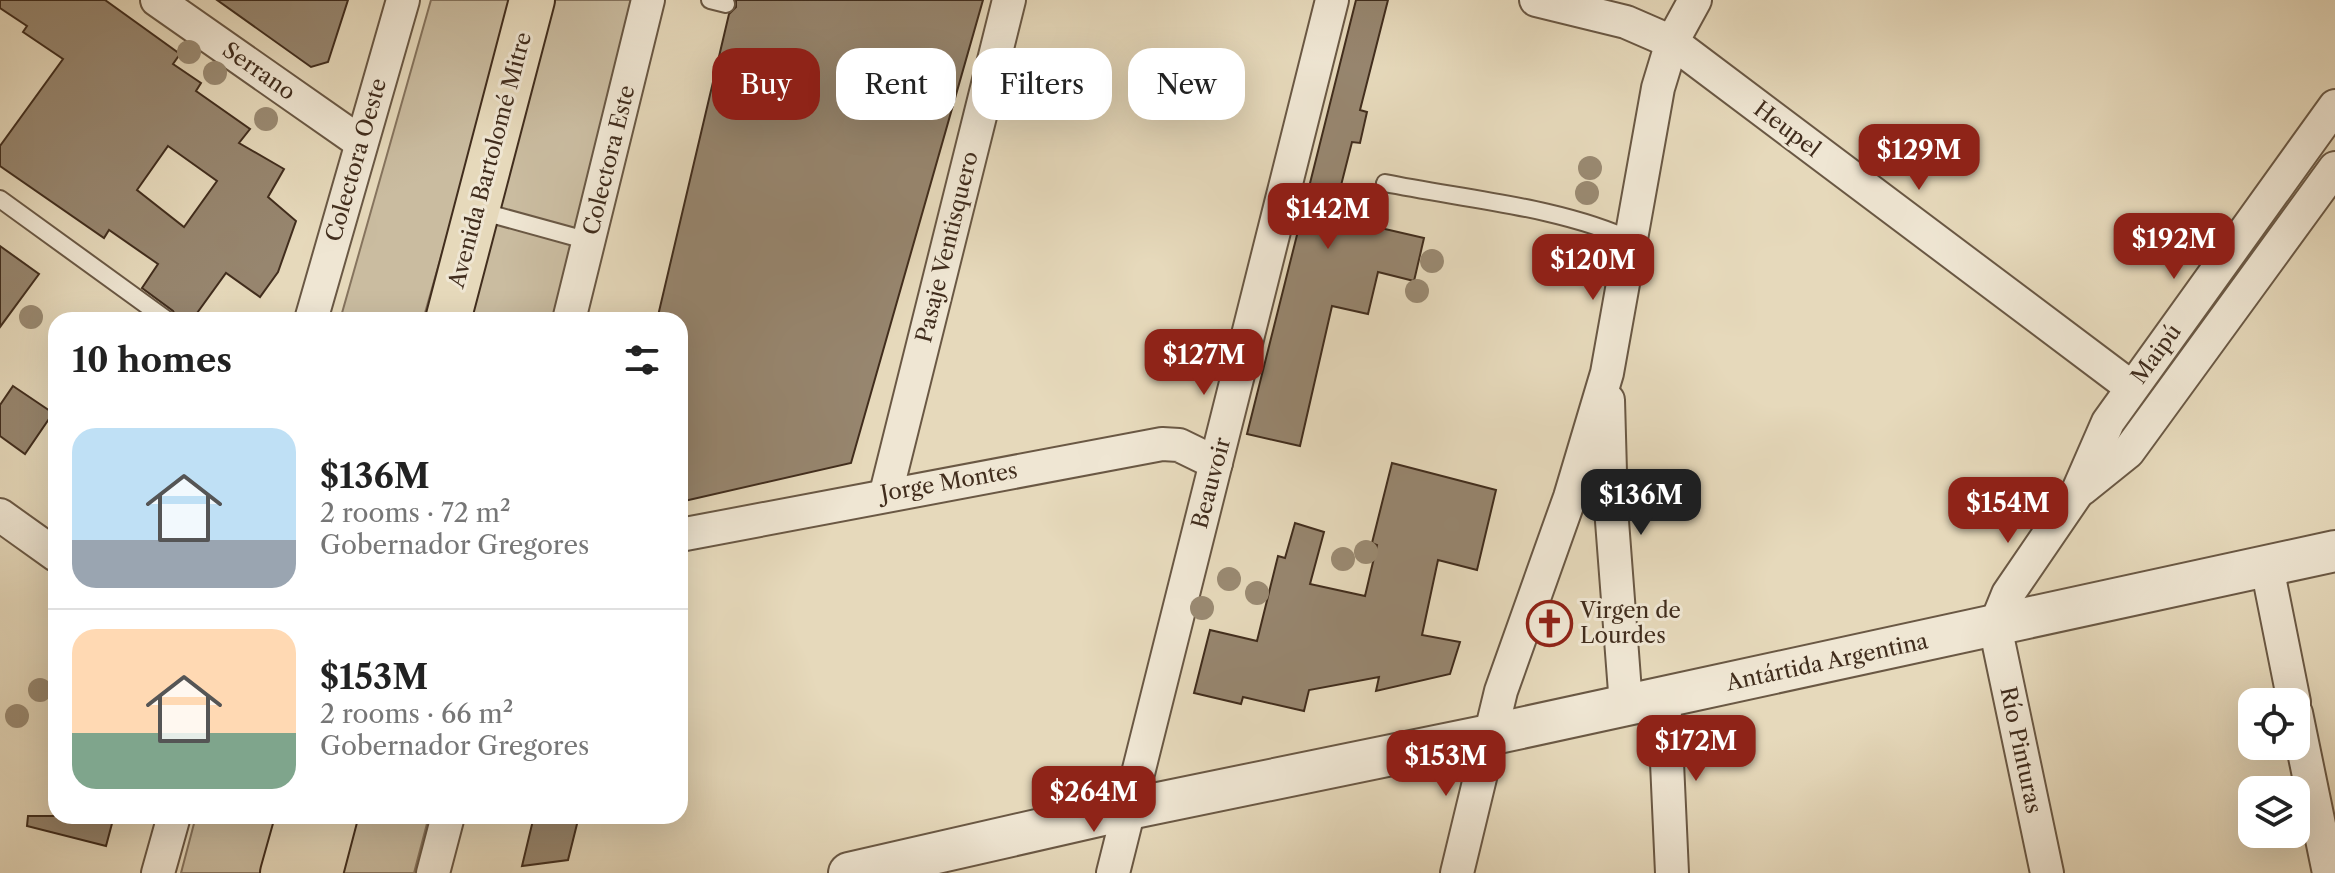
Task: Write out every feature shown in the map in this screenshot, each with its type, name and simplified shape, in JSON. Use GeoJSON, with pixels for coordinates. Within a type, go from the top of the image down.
{"type":"FeatureCollection","features":[{"type":"Feature","properties":{"kind":"main road","name":"Avenida Bartolomé Mitre"},"geometry":{"type":"LineString","coordinates":[[450,312],[532,0]]}},
{"type":"Feature","properties":{"kind":"main road"},"geometry":{"type":"LineString","coordinates":[[283,873],[297,824]]}},
{"type":"Feature","properties":{"kind":"main road"},"geometry":{"type":"LineString","coordinates":[[320,873],[333,824]]}},
{"type":"Feature","properties":{"kind":"street","name":"Serrano"},"geometry":{"type":"LineString","coordinates":[[157,0],[360,142]]}},
{"type":"Feature","properties":{"kind":"street","name":"Colectora Oeste"},"geometry":{"type":"LineString","coordinates":[[313,312],[403,0]]}},
{"type":"Feature","properties":{"kind":"street","name":"Colectora Este"},"geometry":{"type":"LineString","coordinates":[[571,312],[648,0]]}},
{"type":"Feature","properties":{"kind":"street","name":"Pasaje Ventisquero"},"geometry":{"type":"LineString","coordinates":[[886,493],[1009,0]]}},
{"type":"Feature","properties":{"kind":"street","name":"Beauvoir"},"geometry":{"type":"LineString","coordinates":[[1113,873],[1332,0]]}},
{"type":"Feature","properties":{"kind":"street","name":"Heupel"},"geometry":{"type":"LineString","coordinates":[[1536,0],[1626,22],[1672,42],[2131,387]]}},
{"type":"Feature","properties":{"kind":"street"},"geometry":{"type":"LineString","coordinates":[[1457,873],[1489,735],[1516,643],[1570,497],[1607,373],[1633,241],[1645,152],[1672,42],[1695,0]]}},
{"type":"Feature","properties":{"kind":"street","name":"Maipú"},"geometry":{"type":"LineString","coordinates":[[1995,626],[2008,594],[2077,493],[2108,422],[2335,106]]}},
{"type":"Feature","properties":{"kind":"street","name":"Maipú"},"geometry":{"type":"LineString","coordinates":[[2077,493],[2128,452],[2335,168]]}},
{"type":"Feature","properties":{"kind":"street"},"geometry":{"type":"LineString","coordinates":[[1607,373],[1611,508],[1626,705]]}},
{"type":"Feature","properties":{"kind":"street","name":"Jorge Montes"},"geometry":{"type":"LineString","coordinates":[[688,533],[886,493],[1162,444],[1179,445],[1216,463]]}},
{"type":"Feature","properties":{"kind":"street"},"geometry":{"type":"LineString","coordinates":[[0,515],[48,549]]}},
{"type":"Feature","properties":{"kind":"street","name":"Antártida Argentina"},"geometry":{"type":"LineString","coordinates":[[849,873],[1129,809],[1489,735],[2335,551]]}},
{"type":"Feature","properties":{"kind":"street"},"geometry":{"type":"LineString","coordinates":[[2267,567],[2291,688]]}},
{"type":"Feature","properties":{"kind":"street","name":"Río Pinturas"},"geometry":{"type":"LineString","coordinates":[[1995,626],[2047,873]]}},
{"type":"Feature","properties":{"kind":"street"},"geometry":{"type":"LineString","coordinates":[[1664,696],[1672,873]]}},
{"type":"Feature","properties":{"kind":"street"},"geometry":{"type":"LineString","coordinates":[[2306,760],[2329,873]]}},
{"type":"Feature","properties":{"kind":"street"},"geometry":{"type":"LineString","coordinates":[[158,873],[172,824]]}},
{"type":"Feature","properties":{"kind":"street"},"geometry":{"type":"LineString","coordinates":[[433,873],[446,824]]}},
{"type":"Feature","properties":{"kind":"lane"},"geometry":{"type":"LineString","coordinates":[[1385,183],[1567,217],[1602,226],[1633,241]]}},
{"type":"Feature","properties":{"kind":"lane"},"geometry":{"type":"LineString","coordinates":[[0,199],[156,312]]}},
{"type":"Feature","properties":{"kind":"lane"},"geometry":{"type":"LineString","coordinates":[[478,211],[589,241]]}},
{"type":"Feature","properties":{"kind":"shaded area"},"geometry":{"type":"Polygon","coordinates":[[[431,0],[514,0],[425,312],[342,312],[431,0]]]}},
{"type":"Feature","properties":{"kind":"shaded area"},"geometry":{"type":"Polygon","coordinates":[[[555,0],[634,0],[557,312],[471,312],[555,0]]]}},
{"type":"Feature","properties":{"kind":"shaded area"},"geometry":{"type":"Polygon","coordinates":[[[194,824],[279,824],[265,873],[181,873],[194,824]]]}},
{"type":"Feature","properties":{"kind":"shaded area"},"geometry":{"type":"Polygon","coordinates":[[[344,824],[427,824],[414,873],[331,873],[344,824]]]}},
{"type":"Feature","properties":{"kind":"building"},"geometry":{"type":"Polygon","coordinates":[[[0,0],[105,0],[180,54],[173,64],[201,83],[196,91],[250,129],[239,143],[284,169],[268,197],[296,221],[278,272],[260,297],[226,273],[198,312],[174,312],[142,288],[158,264],[109,230],[104,238],[0,166],[0,146],[63,59],[23,32],[27,26],[0,8],[0,0]],[[168,146],[137,190],[184,227],[217,181],[168,146]]]}},
{"type":"Feature","properties":{"kind":"building"},"geometry":{"type":"Polygon","coordinates":[[[217,0],[348,0],[328,62],[311,67],[217,0]]]}},
{"type":"Feature","properties":{"kind":"building"},"geometry":{"type":"Polygon","coordinates":[[[736,0],[983,0],[956,95],[956,48],[836,48],[836,120],[949,120],[851,463],[688,500],[688,312],[659,312],[712,86],[712,120],[820,120],[820,48],[721,48],[729,14],[736,7],[736,0]]]}},
{"type":"Feature","properties":{"kind":"building"},"geometry":{"type":"Polygon","coordinates":[[[1356,0],[1388,0],[1360,110],[1367,112],[1360,143],[1352,142],[1333,217],[1424,238],[1414,281],[1378,272],[1368,314],[1332,306],[1300,446],[1247,434],[1356,0]]]}},
{"type":"Feature","properties":{"kind":"building"},"geometry":{"type":"Polygon","coordinates":[[[0,246],[39,274],[0,327],[0,246]]]}},
{"type":"Feature","properties":{"kind":"building"},"geometry":{"type":"Polygon","coordinates":[[[13,386],[48,410],[48,420],[25,454],[0,436],[0,405],[13,386]]]}},
{"type":"Feature","properties":{"kind":"building"},"geometry":{"type":"Polygon","coordinates":[[[1392,463],[1496,490],[1477,570],[1438,560],[1422,635],[1460,642],[1450,674],[1376,691],[1379,677],[1309,690],[1304,711],[1243,697],[1241,704],[1194,693],[1210,630],[1257,641],[1278,556],[1285,558],[1295,523],[1324,532],[1310,584],[1365,596],[1377,545],[1372,543],[1392,463]]]}},
{"type":"Feature","properties":{"kind":"building"},"geometry":{"type":"Polygon","coordinates":[[[28,816],[48,816],[48,824],[112,824],[106,846],[27,826],[28,816]]]}},
{"type":"Feature","properties":{"kind":"building"},"geometry":{"type":"Polygon","coordinates":[[[532,824],[577,824],[568,860],[522,866],[532,824]]]}},
{"type":"Feature","properties":{"kind":"place","name":"Virgen de Lourdes"},"geometry":{"type":"Point","coordinates":[1549,623]}}]}
